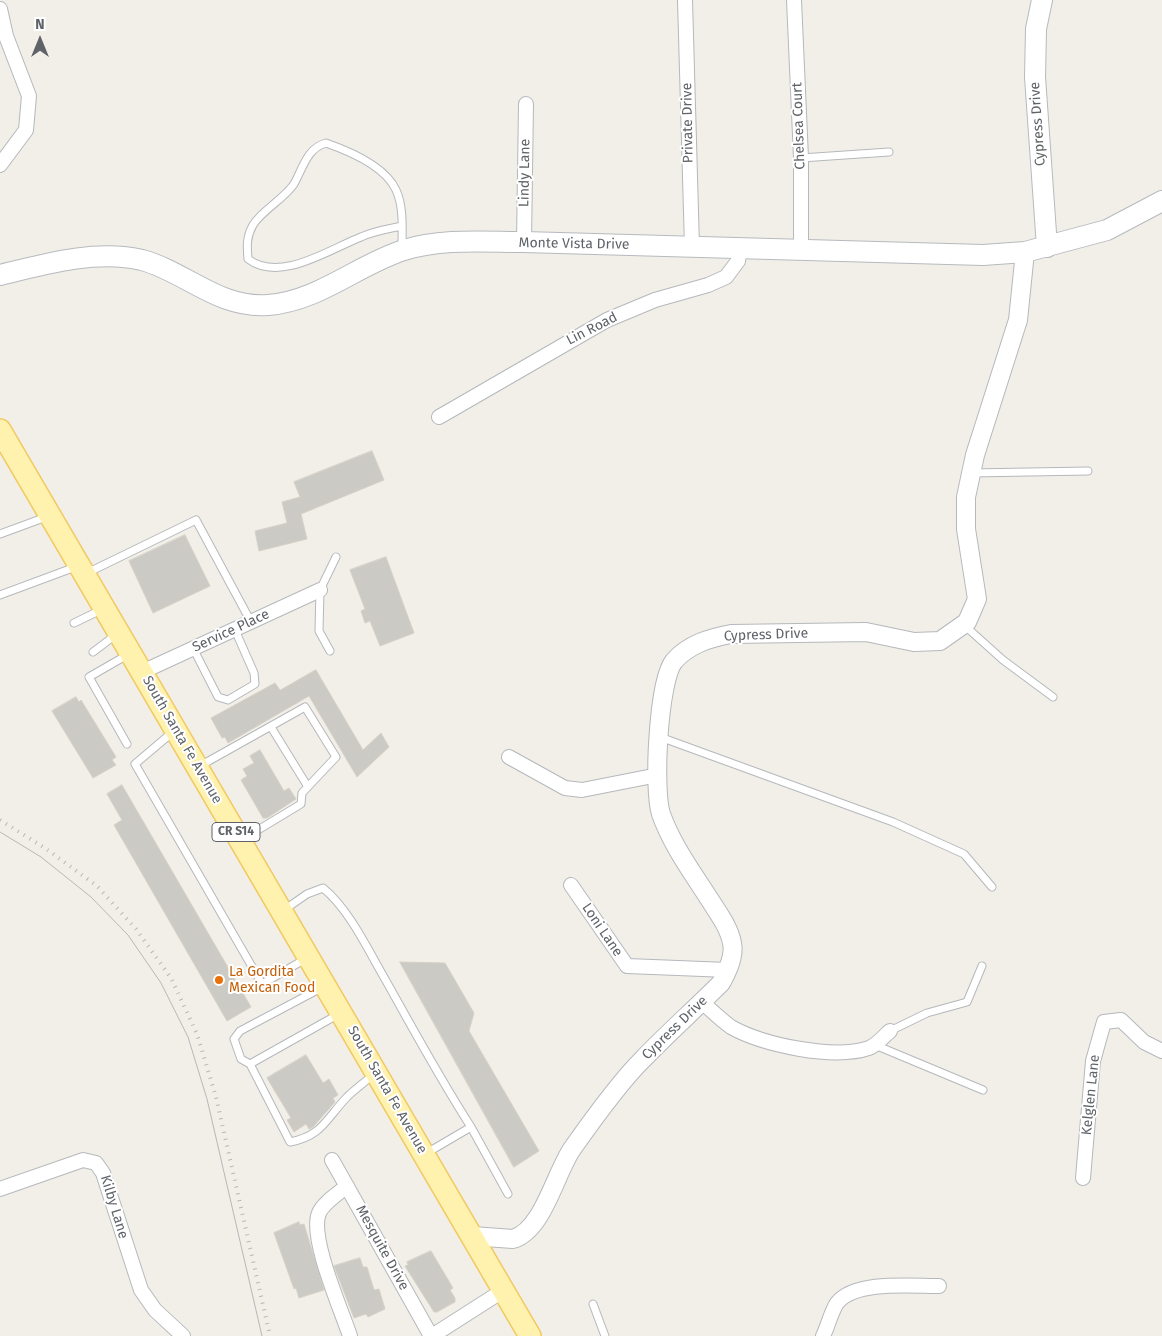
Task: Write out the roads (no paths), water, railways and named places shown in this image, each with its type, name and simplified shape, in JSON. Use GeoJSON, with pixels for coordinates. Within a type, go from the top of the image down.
{"type":"FeatureCollection","features":[{"type":"Feature","properties":{"kind":"main road","name":"Cypress Drive"},"geometry":{"type":"LineString","coordinates":[[1042,0],[1036,29],[1035,77],[1047,248]]}},
{"type":"Feature","properties":{"kind":"main road","name":"Monte Vista Drive"},"geometry":{"type":"LineString","coordinates":[[0,275],[70,260],[94,258],[131,259],[143,261],[172,273],[230,301],[268,305],[295,301],[321,292],[402,251],[423,245],[457,242],[524,242],[983,255],[1025,252],[1047,248],[1107,230],[1162,201]]}},
{"type":"Feature","properties":{"kind":"main road","name":"South Santa Fe Avenue"},"geometry":{"type":"LineString","coordinates":[[0,430],[106,608],[530,1336]]}},
{"type":"Feature","properties":{"kind":"street","name":"Private Drive"},"geometry":{"type":"LineString","coordinates":[[685,0],[692,247]]}},
{"type":"Feature","properties":{"kind":"street","name":"Chelsea Court"},"geometry":{"type":"LineString","coordinates":[[794,0],[801,158],[802,251]]}},
{"type":"Feature","properties":{"kind":"street"},"geometry":{"type":"LineString","coordinates":[[0,9],[6,36],[29,96],[26,130],[0,165]]}},
{"type":"Feature","properties":{"kind":"street","name":"Lindy Lane"},"geometry":{"type":"LineString","coordinates":[[524,242],[526,104]]}},
{"type":"Feature","properties":{"kind":"street","name":"Lin Road"},"geometry":{"type":"LineString","coordinates":[[439,417],[607,320],[654,300],[708,285],[726,277],[738,261],[740,249]]}},
{"type":"Feature","properties":{"kind":"street","name":"Cypress Drive"},"geometry":{"type":"LineString","coordinates":[[472,1236],[506,1240],[520,1237],[530,1228],[540,1213],[567,1158],[641,1061],[721,983],[728,970],[733,945],[726,924],[670,838],[660,812],[657,791],[661,698],[667,675],[674,662],[689,647],[711,638],[731,634],[866,632],[914,642],[940,641],[964,625],[977,599],[966,529],[966,497],[975,455],[1018,320],[1025,252]]}},
{"type":"Feature","properties":{"kind":"street","name":"Service Place"},"geometry":{"type":"LineString","coordinates":[[142,672],[320,590]]}},
{"type":"Feature","properties":{"kind":"street"},"geometry":{"type":"LineString","coordinates":[[509,757],[565,788],[582,790],[658,775]]}},
{"type":"Feature","properties":{"kind":"street","name":"Loni Lane"},"geometry":{"type":"LineString","coordinates":[[571,885],[626,966],[728,970]]}},
{"type":"Feature","properties":{"kind":"street"},"geometry":{"type":"LineString","coordinates":[[702,1002],[730,1026],[752,1036],[788,1045],[837,1053],[871,1048],[890,1031]]}},
{"type":"Feature","properties":{"kind":"street","name":"Kelglen Lane"},"geometry":{"type":"LineString","coordinates":[[1083,1178],[1093,1061],[1104,1022],[1121,1020],[1144,1042],[1162,1052]]}},
{"type":"Feature","properties":{"kind":"street","name":"Kilby Lane"},"geometry":{"type":"LineString","coordinates":[[0,1189],[83,1160],[96,1163],[103,1173],[141,1290],[155,1310],[183,1336]]}},
{"type":"Feature","properties":{"kind":"street","name":"Mesquite Drive"},"geometry":{"type":"LineString","coordinates":[[332,1160],[432,1336]]}},
{"type":"Feature","properties":{"kind":"street"},"geometry":{"type":"LineString","coordinates":[[347,1186],[319,1210],[316,1220],[317,1238],[350,1336]]}},
{"type":"Feature","properties":{"kind":"street"},"geometry":{"type":"LineString","coordinates":[[824,1336],[837,1303],[855,1291],[868,1287],[939,1286]]}},
{"type":"Feature","properties":{"kind":"street"},"geometry":{"type":"LineString","coordinates":[[432,1336],[504,1290]]}},
{"type":"Feature","properties":{"kind":"lane"},"geometry":{"type":"LineString","coordinates":[[402,226],[362,236],[324,253],[282,268],[269,269],[256,265],[248,259],[247,238],[254,223],[293,185],[307,157],[318,145],[326,142],[388,177],[396,190],[402,226],[402,251]]}},
{"type":"Feature","properties":{"kind":"lane"},"geometry":{"type":"LineString","coordinates":[[801,158],[889,152]]}},
{"type":"Feature","properties":{"kind":"lane"},"geometry":{"type":"LineString","coordinates":[[971,472],[1088,471]]}},
{"type":"Feature","properties":{"kind":"lane"},"geometry":{"type":"LineString","coordinates":[[0,534],[51,515]]}},
{"type":"Feature","properties":{"kind":"lane"},"geometry":{"type":"LineString","coordinates":[[0,596],[83,569],[196,520],[252,622]]}},
{"type":"Feature","properties":{"kind":"lane"},"geometry":{"type":"LineString","coordinates":[[330,651],[319,631],[320,590],[336,557]]}},
{"type":"Feature","properties":{"kind":"lane"},"geometry":{"type":"LineString","coordinates":[[74,623],[106,608]]}},
{"type":"Feature","properties":{"kind":"lane"},"geometry":{"type":"LineString","coordinates":[[964,625],[1003,660],[1053,697]]}},
{"type":"Feature","properties":{"kind":"lane"},"geometry":{"type":"LineString","coordinates":[[193,648],[218,697],[228,700],[256,684],[254,673],[234,630]]}},
{"type":"Feature","properties":{"kind":"lane"},"geometry":{"type":"LineString","coordinates":[[93,652],[119,632]]}},
{"type":"Feature","properties":{"kind":"lane"},"geometry":{"type":"LineString","coordinates":[[127,744],[89,677],[131,652]]}},
{"type":"Feature","properties":{"kind":"lane"},"geometry":{"type":"LineString","coordinates":[[198,767],[305,707],[336,758],[302,793],[301,804],[241,840]]}},
{"type":"Feature","properties":{"kind":"lane"},"geometry":{"type":"LineString","coordinates":[[270,727],[308,787]]}},
{"type":"Feature","properties":{"kind":"lane"},"geometry":{"type":"LineString","coordinates":[[176,729],[135,764],[257,976],[262,984],[309,957]]}},
{"type":"Feature","properties":{"kind":"lane"},"geometry":{"type":"LineString","coordinates":[[660,736],[893,822],[964,854],[992,887]]}},
{"type":"Feature","properties":{"kind":"lane"},"geometry":{"type":"LineString","coordinates":[[282,911],[307,894],[323,888],[333,896],[362,940],[508,1194]]}},
{"type":"Feature","properties":{"kind":"lane"},"geometry":{"type":"LineString","coordinates":[[890,1031],[927,1013],[968,1002],[982,966]]}},
{"type":"Feature","properties":{"kind":"lane"},"geometry":{"type":"LineString","coordinates":[[326,986],[240,1032],[234,1039],[241,1059],[250,1064],[290,1142],[306,1139],[324,1125],[347,1098],[376,1072]]}},
{"type":"Feature","properties":{"kind":"lane"},"geometry":{"type":"LineString","coordinates":[[250,1064],[342,1013]]}},
{"type":"Feature","properties":{"kind":"lane"},"geometry":{"type":"LineString","coordinates":[[874,1045],[983,1090]]}},
{"type":"Feature","properties":{"kind":"lane"},"geometry":{"type":"LineString","coordinates":[[424,1154],[471,1127]]}},
{"type":"Feature","properties":{"kind":"lane"},"geometry":{"type":"LineString","coordinates":[[593,1304],[605,1336]]}},
{"type":"Feature","properties":{"kind":"tram line"},"geometry":{"type":"LineString","coordinates":[[0,832],[41,857],[91,897],[128,935],[161,983],[188,1037],[207,1099],[262,1336]]}},
{"type":"Feature","properties":{"kind":"railway"},"geometry":{"type":"LineString","coordinates":[[0,820],[45,848],[97,886],[136,929],[171,978],[197,1034],[216,1097],[270,1336]]}},
{"type":"Feature","properties":{"kind":"place","name":"La Gordita Mexican Food"},"geometry":{"type":"Point","coordinates":[219,980]}}]}
